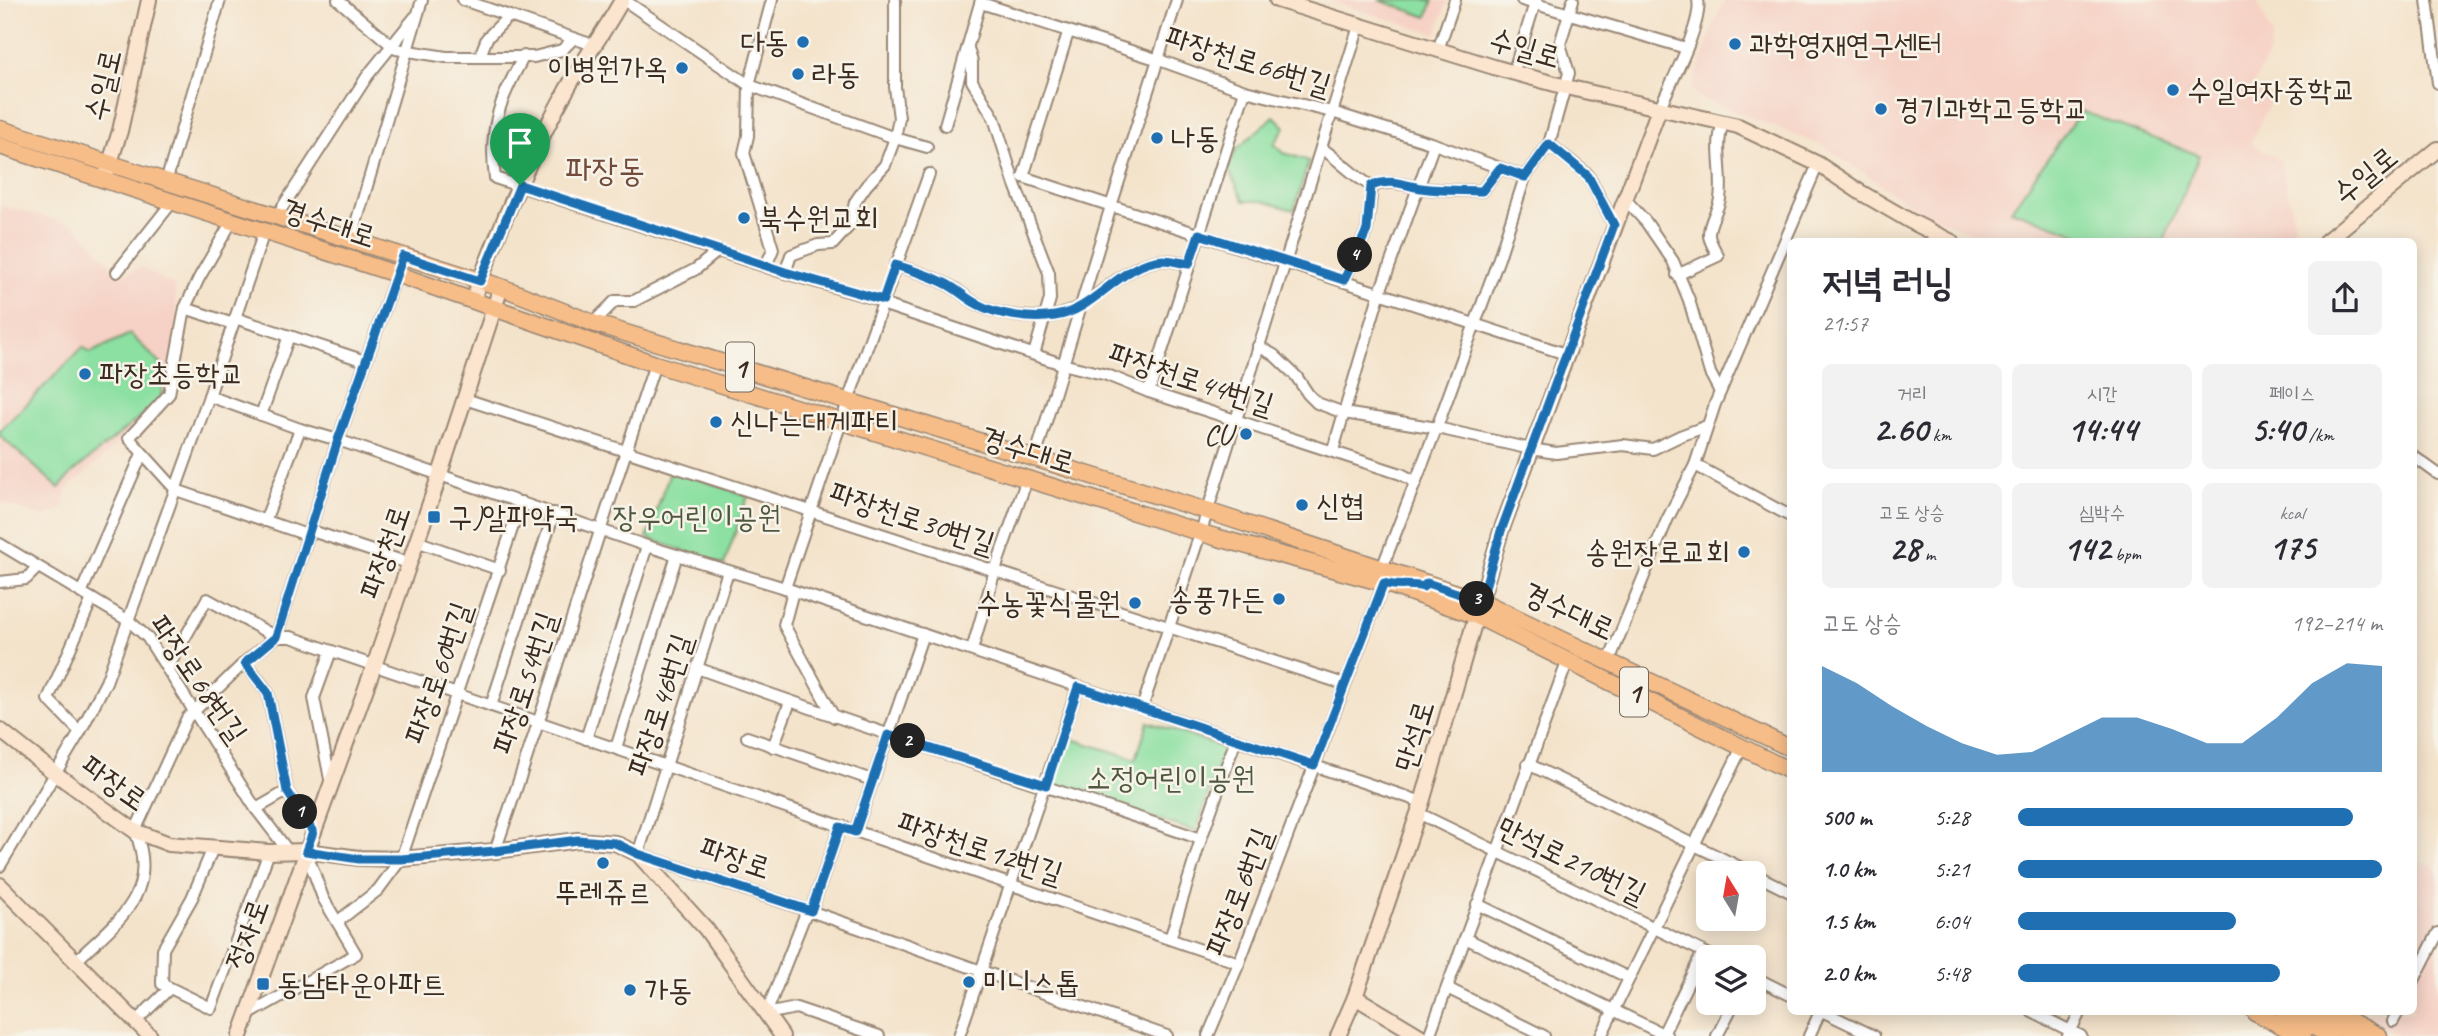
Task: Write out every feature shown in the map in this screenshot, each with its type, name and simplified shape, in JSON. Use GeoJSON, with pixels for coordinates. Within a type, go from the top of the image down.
{"type":"FeatureCollection","features":[{"type":"Feature","properties":{"kind":"main road","name":"경수대로"},"geometry":{"type":"LineString","coordinates":[[0,129],[173,201],[397,274],[655,364],[1027,479],[1204,521]]}},
{"type":"Feature","properties":{"kind":"main road","name":"경수대로"},"geometry":{"type":"LineString","coordinates":[[0,146],[106,172],[166,182],[403,256],[501,287],[593,323],[1035,458],[1204,521],[1479,608]]}},
{"type":"Feature","properties":{"kind":"main road","name":"경수대로"},"geometry":{"type":"LineString","coordinates":[[1387,579],[1427,583],[1536,635],[1609,661],[1787,747]]}},
{"type":"Feature","properties":{"kind":"main road"},"geometry":{"type":"LineString","coordinates":[[1387,579],[1425,587],[1427,583]]}},
{"type":"Feature","properties":{"kind":"main road","name":"경수대로"},"geometry":{"type":"LineString","coordinates":[[1536,635],[1567,660],[1787,770]]}},
{"type":"Feature","properties":{"kind":"main road"},"geometry":{"type":"LineString","coordinates":[[2261,1015],[2302,1036]]}},
{"type":"Feature","properties":{"kind":"main road"},"geometry":{"type":"LineString","coordinates":[[2291,1015],[2331,1036]]}},
{"type":"Feature","properties":{"kind":"main road"},"geometry":{"type":"LineString","coordinates":[[2316,1015],[2355,1036]]}},
{"type":"Feature","properties":{"kind":"main road"},"geometry":{"type":"LineString","coordinates":[[2339,1015],[2379,1036]]}},
{"type":"Feature","properties":{"kind":"street","name":"수일로"},"geometry":{"type":"LineString","coordinates":[[106,172],[120,131],[149,0]]}},
{"type":"Feature","properties":{"kind":"street"},"geometry":{"type":"LineString","coordinates":[[166,182],[220,0]]}},
{"type":"Feature","properties":{"kind":"street"},"geometry":{"type":"LineString","coordinates":[[338,0],[396,49],[408,51],[468,59],[480,56],[534,57],[562,50],[574,38]]}},
{"type":"Feature","properties":{"kind":"street"},"geometry":{"type":"LineString","coordinates":[[351,240],[422,0]]}},
{"type":"Feature","properties":{"kind":"street"},"geometry":{"type":"LineString","coordinates":[[463,0],[596,46]]}},
{"type":"Feature","properties":{"kind":"street"},"geometry":{"type":"LineString","coordinates":[[473,300],[520,185],[567,89],[623,0],[749,85],[927,147]]}},
{"type":"Feature","properties":{"kind":"street"},"geometry":{"type":"LineString","coordinates":[[766,266],[773,249],[744,153],[748,136],[749,85],[772,0]]}},
{"type":"Feature","properties":{"kind":"street"},"geometry":{"type":"LineString","coordinates":[[773,249],[791,255],[818,245],[833,244],[850,225],[855,202],[886,165],[899,118],[895,87],[895,0]]}},
{"type":"Feature","properties":{"kind":"street"},"geometry":{"type":"LineString","coordinates":[[1035,458],[1177,0]]}},
{"type":"Feature","properties":{"kind":"street","name":"수일로"},"geometry":{"type":"LineString","coordinates":[[1277,0],[1513,73],[1738,126],[1818,164],[1860,192],[1945,238]]}},
{"type":"Feature","properties":{"kind":"street"},"geometry":{"type":"LineString","coordinates":[[1438,50],[1455,0]]}},
{"type":"Feature","properties":{"kind":"street"},"geometry":{"type":"LineString","coordinates":[[1522,0],[1686,48]]}},
{"type":"Feature","properties":{"kind":"street"},"geometry":{"type":"LineString","coordinates":[[1566,87],[1569,73],[1560,44],[1573,0]]}},
{"type":"Feature","properties":{"kind":"street"},"geometry":{"type":"LineString","coordinates":[[1659,109],[1700,9],[1698,0]]}},
{"type":"Feature","properties":{"kind":"street"},"geometry":{"type":"LineString","coordinates":[[2427,0],[2438,83]]}},
{"type":"Feature","properties":{"kind":"street"},"geometry":{"type":"LineString","coordinates":[[945,125],[981,1]]}},
{"type":"Feature","properties":{"kind":"street","name":"파장천로66번길"},"geometry":{"type":"LineString","coordinates":[[981,1],[1068,33],[1159,60],[1245,91],[1332,112],[1434,144],[1525,177]]}},
{"type":"Feature","properties":{"kind":"street"},"geometry":{"type":"LineString","coordinates":[[1513,73],[1535,2]]}},
{"type":"Feature","properties":{"kind":"street","name":"경수대로"},"geometry":{"type":"LineString","coordinates":[[276,217],[344,110],[416,15]]}},
{"type":"Feature","properties":{"kind":"street"},"geometry":{"type":"LineString","coordinates":[[480,56],[487,38],[509,16]]}},
{"type":"Feature","properties":{"kind":"street"},"geometry":{"type":"LineString","coordinates":[[1142,708],[1204,521],[1359,26]]}},
{"type":"Feature","properties":{"kind":"street"},"geometry":{"type":"LineString","coordinates":[[1068,33],[1023,177],[1566,354]]}},
{"type":"Feature","properties":{"kind":"street"},"geometry":{"type":"LineString","coordinates":[[968,48],[972,62],[972,81],[994,118],[1014,182],[1049,273],[1050,299],[1034,354]]}},
{"type":"Feature","properties":{"kind":"street"},"geometry":{"type":"LineString","coordinates":[[520,185],[495,178],[491,153],[503,93],[524,56]]}},
{"type":"Feature","properties":{"kind":"street","name":"파장로6번길"},"geometry":{"type":"LineString","coordinates":[[1208,1036],[1387,579],[1416,482],[1499,258],[1525,177],[1549,144],[1566,87]]}},
{"type":"Feature","properties":{"kind":"street"},"geometry":{"type":"LineString","coordinates":[[1149,392],[1245,91]]}},
{"type":"Feature","properties":{"kind":"street","name":"만석로"},"geometry":{"type":"LineString","coordinates":[[1338,1036],[1355,998],[1420,807],[1501,531],[1659,109]]}},
{"type":"Feature","properties":{"kind":"street"},"geometry":{"type":"LineString","coordinates":[[1677,275],[1718,256],[1709,237],[1721,191],[1718,137],[1723,123]]}},
{"type":"Feature","properties":{"kind":"street"},"geometry":{"type":"LineString","coordinates":[[1333,450],[1380,292],[1434,144]]}},
{"type":"Feature","properties":{"kind":"street"},"geometry":{"type":"LineString","coordinates":[[1549,144],[1588,176],[1614,225]]}},
{"type":"Feature","properties":{"kind":"street"},"geometry":{"type":"LineString","coordinates":[[1321,148],[1371,186]]}},
{"type":"Feature","properties":{"kind":"street","name":"수일로"},"geometry":{"type":"LineString","coordinates":[[2330,238],[2438,149]]}},
{"type":"Feature","properties":{"kind":"street"},"geometry":{"type":"LineString","coordinates":[[1609,661],[1667,520],[1695,465],[1720,393],[1818,164]]}},
{"type":"Feature","properties":{"kind":"street"},"geometry":{"type":"LineString","coordinates":[[1371,186],[1378,183],[1404,183],[1419,188],[1482,191],[1500,168]]}},
{"type":"Feature","properties":{"kind":"street"},"geometry":{"type":"LineString","coordinates":[[834,717],[784,625],[789,590],[811,511],[929,174]]}},
{"type":"Feature","properties":{"kind":"street","name":"파장천로44번길"},"geometry":{"type":"LineString","coordinates":[[520,185],[883,302],[1062,364],[1107,375],[1149,392],[1333,450],[1416,482]]}},
{"type":"Feature","properties":{"kind":"street"},"geometry":{"type":"LineString","coordinates":[[1344,280],[1367,230],[1371,186]]}},
{"type":"Feature","properties":{"kind":"street"},"geometry":{"type":"LineString","coordinates":[[1624,198],[1646,222],[1672,261],[1689,300],[1710,373],[1720,393]]}},
{"type":"Feature","properties":{"kind":"street"},"geometry":{"type":"LineString","coordinates":[[117,272],[173,201]]}},
{"type":"Feature","properties":{"kind":"street"},"geometry":{"type":"LineString","coordinates":[[232,221],[198,278],[185,308],[169,394],[129,438],[176,490],[265,521],[408,563]]}},
{"type":"Feature","properties":{"kind":"street"},"geometry":{"type":"LineString","coordinates":[[0,866],[56,774],[107,682],[264,232]]}},
{"type":"Feature","properties":{"kind":"street"},"geometry":{"type":"LineString","coordinates":[[593,323],[615,301],[634,301],[696,269],[718,251]]}},
{"type":"Feature","properties":{"kind":"street"},"geometry":{"type":"LineString","coordinates":[[785,272],[791,255]]}},
{"type":"Feature","properties":{"kind":"street"},"geometry":{"type":"LineString","coordinates":[[76,961],[127,911],[139,893],[142,848],[135,831],[187,718],[276,637],[338,440],[403,256]]}},
{"type":"Feature","properties":{"kind":"street"},"geometry":{"type":"LineString","coordinates":[[895,265],[921,272],[951,286],[978,305],[1003,313],[1043,317],[1058,316],[1082,306],[1129,272],[1146,264],[1163,260],[1189,264]]}},
{"type":"Feature","properties":{"kind":"street","name":"파장천로"},"geometry":{"type":"LineString","coordinates":[[306,851],[374,666],[501,287]]}},
{"type":"Feature","properties":{"kind":"street"},"geometry":{"type":"LineString","coordinates":[[185,308],[289,336],[365,361]]}},
{"type":"Feature","properties":{"kind":"street"},"geometry":{"type":"LineString","coordinates":[[261,415],[289,336]]}},
{"type":"Feature","properties":{"kind":"street"},"geometry":{"type":"LineString","coordinates":[[1258,346],[1274,355],[1296,376],[1317,403],[1343,412],[1437,428],[1531,449],[1556,453],[1623,445],[1653,449],[1707,426]]}},
{"type":"Feature","properties":{"kind":"street","name":"파장로54번길"},"geometry":{"type":"LineString","coordinates":[[495,851],[655,364]]}},
{"type":"Feature","properties":{"kind":"street","name":"만석로210번길"},"geometry":{"type":"LineString","coordinates":[[209,396],[647,546],[972,650],[1314,765],[1420,807],[1498,850],[1696,949]]}},
{"type":"Feature","properties":{"kind":"street","name":"파장천로30번길"},"geometry":{"type":"LineString","coordinates":[[465,399],[1344,684]]}},
{"type":"Feature","properties":{"kind":"street"},"geometry":{"type":"LineString","coordinates":[[265,521],[300,429]]}},
{"type":"Feature","properties":{"kind":"street"},"geometry":{"type":"LineString","coordinates":[[82,593],[142,454]]}},
{"type":"Feature","properties":{"kind":"street"},"geometry":{"type":"LineString","coordinates":[[2417,459],[2438,474]]}},
{"type":"Feature","properties":{"kind":"street"},"geometry":{"type":"LineString","coordinates":[[1695,465],[1787,514]]}},
{"type":"Feature","properties":{"kind":"street"},"geometry":{"type":"LineString","coordinates":[[972,650],[995,570],[1027,479]]}},
{"type":"Feature","properties":{"kind":"street","name":"파장로60번길"},"geometry":{"type":"LineString","coordinates":[[337,922],[378,890],[401,859],[521,502]]}},
{"type":"Feature","properties":{"kind":"street"},"geometry":{"type":"LineString","coordinates":[[491,706],[554,513]]}},
{"type":"Feature","properties":{"kind":"street"},"geometry":{"type":"LineString","coordinates":[[416,541],[500,570]]}},
{"type":"Feature","properties":{"kind":"street","name":"파장로68번길"},"geometry":{"type":"LineString","coordinates":[[0,544],[129,621],[147,637],[256,809],[289,852]]}},
{"type":"Feature","properties":{"kind":"street"},"geometry":{"type":"LineString","coordinates":[[586,739],[647,546]]}},
{"type":"Feature","properties":{"kind":"street"},"geometry":{"type":"LineString","coordinates":[[615,748],[677,555]]}},
{"type":"Feature","properties":{"kind":"street"},"geometry":{"type":"LineString","coordinates":[[0,582],[26,579],[37,568]]}},
{"type":"Feature","properties":{"kind":"street","name":"파장로46번길"},"geometry":{"type":"LineString","coordinates":[[638,854],[728,571]]}},
{"type":"Feature","properties":{"kind":"street"},"geometry":{"type":"LineString","coordinates":[[80,732],[48,699],[92,599]]}},
{"type":"Feature","properties":{"kind":"street","name":"파장천로12번길"},"geometry":{"type":"LineString","coordinates":[[167,669],[207,599],[276,637],[291,637],[1239,962]]}},
{"type":"Feature","properties":{"kind":"street"},"geometry":{"type":"LineString","coordinates":[[855,832],[923,634]]}},
{"type":"Feature","properties":{"kind":"street"},"geometry":{"type":"LineString","coordinates":[[331,651],[314,698],[331,788]]}},
{"type":"Feature","properties":{"kind":"street"},"geometry":{"type":"LineString","coordinates":[[1429,1036],[1567,660]]}},
{"type":"Feature","properties":{"kind":"street"},"geometry":{"type":"LineString","coordinates":[[245,663],[268,693],[287,791],[313,832]]}},
{"type":"Feature","properties":{"kind":"street"},"geometry":{"type":"LineString","coordinates":[[697,668],[834,717],[1046,785],[1201,839]]}},
{"type":"Feature","properties":{"kind":"street"},"geometry":{"type":"LineString","coordinates":[[959,1036],[1078,687]]}},
{"type":"Feature","properties":{"kind":"street"},"geometry":{"type":"LineString","coordinates":[[773,747],[790,702]]}},
{"type":"Feature","properties":{"kind":"street","name":"파장로"},"geometry":{"type":"LineString","coordinates":[[0,730],[135,831],[169,844],[269,852],[306,851],[359,859],[401,859],[578,840],[615,843],[638,854],[809,910],[1167,1036]]}},
{"type":"Feature","properties":{"kind":"street"},"geometry":{"type":"LineString","coordinates":[[747,737],[872,780]]}},
{"type":"Feature","properties":{"kind":"street"},"geometry":{"type":"LineString","coordinates":[[1170,939],[1201,839],[1237,739]]}},
{"type":"Feature","properties":{"kind":"street"},"geometry":{"type":"LineString","coordinates":[[1601,1036],[1742,747]]}},
{"type":"Feature","properties":{"kind":"street"},"geometry":{"type":"LineString","coordinates":[[1528,764],[1727,861]]}},
{"type":"Feature","properties":{"kind":"street"},"geometry":{"type":"LineString","coordinates":[[256,809],[287,791]]}},
{"type":"Feature","properties":{"kind":"street"},"geometry":{"type":"LineString","coordinates":[[766,1014],[840,827]]}},
{"type":"Feature","properties":{"kind":"street"},"geometry":{"type":"LineString","coordinates":[[213,848],[192,898],[163,949],[162,984],[211,1008],[269,852]]}},
{"type":"Feature","properties":{"kind":"street"},"geometry":{"type":"LineString","coordinates":[[246,1016],[356,954],[323,898],[306,851]]}},
{"type":"Feature","properties":{"kind":"street","name":"정자로"},"geometry":{"type":"LineString","coordinates":[[240,1036],[306,851]]}},
{"type":"Feature","properties":{"kind":"street"},"geometry":{"type":"LineString","coordinates":[[638,854],[706,929],[782,1036]]}},
{"type":"Feature","properties":{"kind":"street"},"geometry":{"type":"LineString","coordinates":[[1766,880],[1787,891]]}},
{"type":"Feature","properties":{"kind":"street"},"geometry":{"type":"LineString","coordinates":[[0,885],[150,1036]]}},
{"type":"Feature","properties":{"kind":"street"},"geometry":{"type":"LineString","coordinates":[[1477,904],[1629,978]]}},
{"type":"Feature","properties":{"kind":"street"},"geometry":{"type":"LineString","coordinates":[[2417,974],[2438,933]]}},
{"type":"Feature","properties":{"kind":"street"},"geometry":{"type":"LineString","coordinates":[[1465,938],[1665,1035],[1696,967]]}},
{"type":"Feature","properties":{"kind":"street"},"geometry":{"type":"LineString","coordinates":[[1766,983],[1787,994]]}},
{"type":"Feature","properties":{"kind":"street"},"geometry":{"type":"LineString","coordinates":[[1447,988],[1544,1036]]}},
{"type":"Feature","properties":{"kind":"street"},"geometry":{"type":"LineString","coordinates":[[136,1021],[169,989]]}},
{"type":"Feature","properties":{"kind":"street"},"geometry":{"type":"LineString","coordinates":[[1355,998],[1420,1036]]}},
{"type":"Feature","properties":{"kind":"street"},"geometry":{"type":"LineString","coordinates":[[766,1014],[796,1009],[879,1036]]}},
{"type":"Feature","properties":{"kind":"street"},"geometry":{"type":"LineString","coordinates":[[1717,1036],[1728,1015]]}},
{"type":"Feature","properties":{"kind":"street"},"geometry":{"type":"LineString","coordinates":[[1809,1036],[1820,1015]]}},
{"type":"Feature","properties":{"kind":"street"},"geometry":{"type":"LineString","coordinates":[[1828,1015],[1874,1036]]}},
{"type":"Feature","properties":{"kind":"street"},"geometry":{"type":"LineString","coordinates":[[2037,1015],[2069,1033],[2081,1036]]}},
{"type":"Feature","properties":{"kind":"street"},"geometry":{"type":"LineString","coordinates":[[2069,1033],[2078,1015]]}},
{"type":"Feature","properties":{"kind":"shaded area"},"geometry":{"type":"Polygon","coordinates":[[[1327,0],[1448,0],[1436,34],[1327,0]]]}},
{"type":"Feature","properties":{"kind":"shaded area"},"geometry":{"type":"Polygon","coordinates":[[[1725,0],[2257,0],[2273,38],[2252,88],[2273,97],[2250,143],[2280,160],[2298,237],[1984,238],[1918,210],[1824,146],[1697,97],[1691,89],[1725,0]]]}},
{"type":"Feature","properties":{"kind":"shaded area","name":"파장초등학교"},"geometry":{"type":"Polygon","coordinates":[[[0,205],[75,225],[121,276],[141,267],[175,286],[177,325],[166,393],[127,436],[67,489],[63,508],[44,517],[0,502],[0,205]]]}},
{"type":"Feature","properties":{"kind":"shaded area"},"geometry":{"type":"Polygon","coordinates":[[[2417,860],[2438,869],[2438,1036],[2399,1036],[2357,1015],[2417,1015],[2417,860]]]}},
{"type":"Feature","properties":{"kind":"green space"},"geometry":{"type":"Polygon","coordinates":[[[1379,0],[1433,0],[1427,17],[1379,0]]]}},
{"type":"Feature","properties":{"kind":"green space"},"geometry":{"type":"Polygon","coordinates":[[[2081,111],[2199,155],[2165,238],[2087,238],[2011,210],[2081,111]]]}},
{"type":"Feature","properties":{"kind":"green space"},"geometry":{"type":"Polygon","coordinates":[[[1274,116],[1285,127],[1274,144],[1284,153],[1309,161],[1294,210],[1262,201],[1244,201],[1228,169],[1237,149],[1274,116]]]}},
{"type":"Feature","properties":{"kind":"green space"},"geometry":{"type":"Polygon","coordinates":[[[130,334],[164,367],[161,400],[72,473],[59,488],[0,436],[0,431],[83,347],[90,353],[130,334]]]}},
{"type":"Feature","properties":{"kind":"green space","name":"장우어린이공원"},"geometry":{"type":"Polygon","coordinates":[[[671,469],[748,496],[724,565],[647,538],[671,469]]]}},
{"type":"Feature","properties":{"kind":"green space","name":"소정어린이공원"},"geometry":{"type":"Polygon","coordinates":[[[1148,722],[1224,747],[1196,832],[1051,784],[1066,737],[1136,759],[1148,722]]]}},
{"type":"Feature","properties":{"kind":"place","name":"다동"},"geometry":{"type":"Point","coordinates":[803,42]}},
{"type":"Feature","properties":{"kind":"place","name":"과학영재연구센터"},"geometry":{"type":"Point","coordinates":[1735,44]}},
{"type":"Feature","properties":{"kind":"place","name":"이병원가옥"},"geometry":{"type":"Point","coordinates":[682,68]}},
{"type":"Feature","properties":{"kind":"place","name":"라동"},"geometry":{"type":"Point","coordinates":[798,74]}},
{"type":"Feature","properties":{"kind":"place","name":"수일여자중학교"},"geometry":{"type":"Point","coordinates":[2173,90]}},
{"type":"Feature","properties":{"kind":"place","name":"경기과학고등학교"},"geometry":{"type":"Point","coordinates":[1881,109]}},
{"type":"Feature","properties":{"kind":"place","name":"나동"},"geometry":{"type":"Point","coordinates":[1157,138]}},
{"type":"Feature","properties":{"kind":"place","name":"북수원교회"},"geometry":{"type":"Point","coordinates":[744,218]}},
{"type":"Feature","properties":{"kind":"place","name":"파장초등학교"},"geometry":{"type":"Point","coordinates":[85,374]}},
{"type":"Feature","properties":{"kind":"place","name":"신나는대게파티"},"geometry":{"type":"Point","coordinates":[716,422]}},
{"type":"Feature","properties":{"kind":"place","name":"CU"},"geometry":{"type":"Point","coordinates":[1246,434]}},
{"type":"Feature","properties":{"kind":"place","name":"신협"},"geometry":{"type":"Point","coordinates":[1302,505]}},
{"type":"Feature","properties":{"kind":"place","name":"구)알파약국"},"geometry":{"type":"Point","coordinates":[434,517]}},
{"type":"Feature","properties":{"kind":"place","name":"송원장로교회"},"geometry":{"type":"Point","coordinates":[1744,552]}},
{"type":"Feature","properties":{"kind":"place","name":"송풍가든"},"geometry":{"type":"Point","coordinates":[1279,599]}},
{"type":"Feature","properties":{"kind":"place","name":"수농꽃식물원"},"geometry":{"type":"Point","coordinates":[1135,603]}},
{"type":"Feature","properties":{"kind":"place","name":"뚜레쥬르"},"geometry":{"type":"Point","coordinates":[603,863]}},
{"type":"Feature","properties":{"kind":"place","name":"미니스톱"},"geometry":{"type":"Point","coordinates":[969,982]}},
{"type":"Feature","properties":{"kind":"place","name":"동남타운아파트"},"geometry":{"type":"Point","coordinates":[263,984]}},
{"type":"Feature","properties":{"kind":"place","name":"가동"},"geometry":{"type":"Point","coordinates":[630,990]}},
{"type":"Feature","properties":{"kind":"district","name":"파장동"},"geometry":{"type":"Point","coordinates":[605,170]}},
{"type":"Feature","properties":{"kind":"route"},"geometry":{"type":"LineString","coordinates":[[1549,144],[1588,176],[1614,225],[1501,531],[1481,601],[1427,583],[1425,587],[1412,584],[1395,587],[1384,583],[1314,765],[1078,687],[1046,785],[888,735],[855,832],[840,827],[811,911],[638,854],[615,843],[578,840],[401,859],[359,859],[306,851],[313,832],[287,791],[268,693],[245,663],[276,637],[338,440],[403,256],[480,281],[520,185],[785,272],[883,300],[895,265],[921,272],[951,286],[978,305],[1003,313],[1043,317],[1058,316],[1082,306],[1129,272],[1146,264],[1163,260],[1189,264],[1199,234],[1344,280],[1367,230],[1371,186],[1378,183],[1404,183],[1419,188],[1482,191],[1500,168],[1525,177],[1549,144]]}}]}
